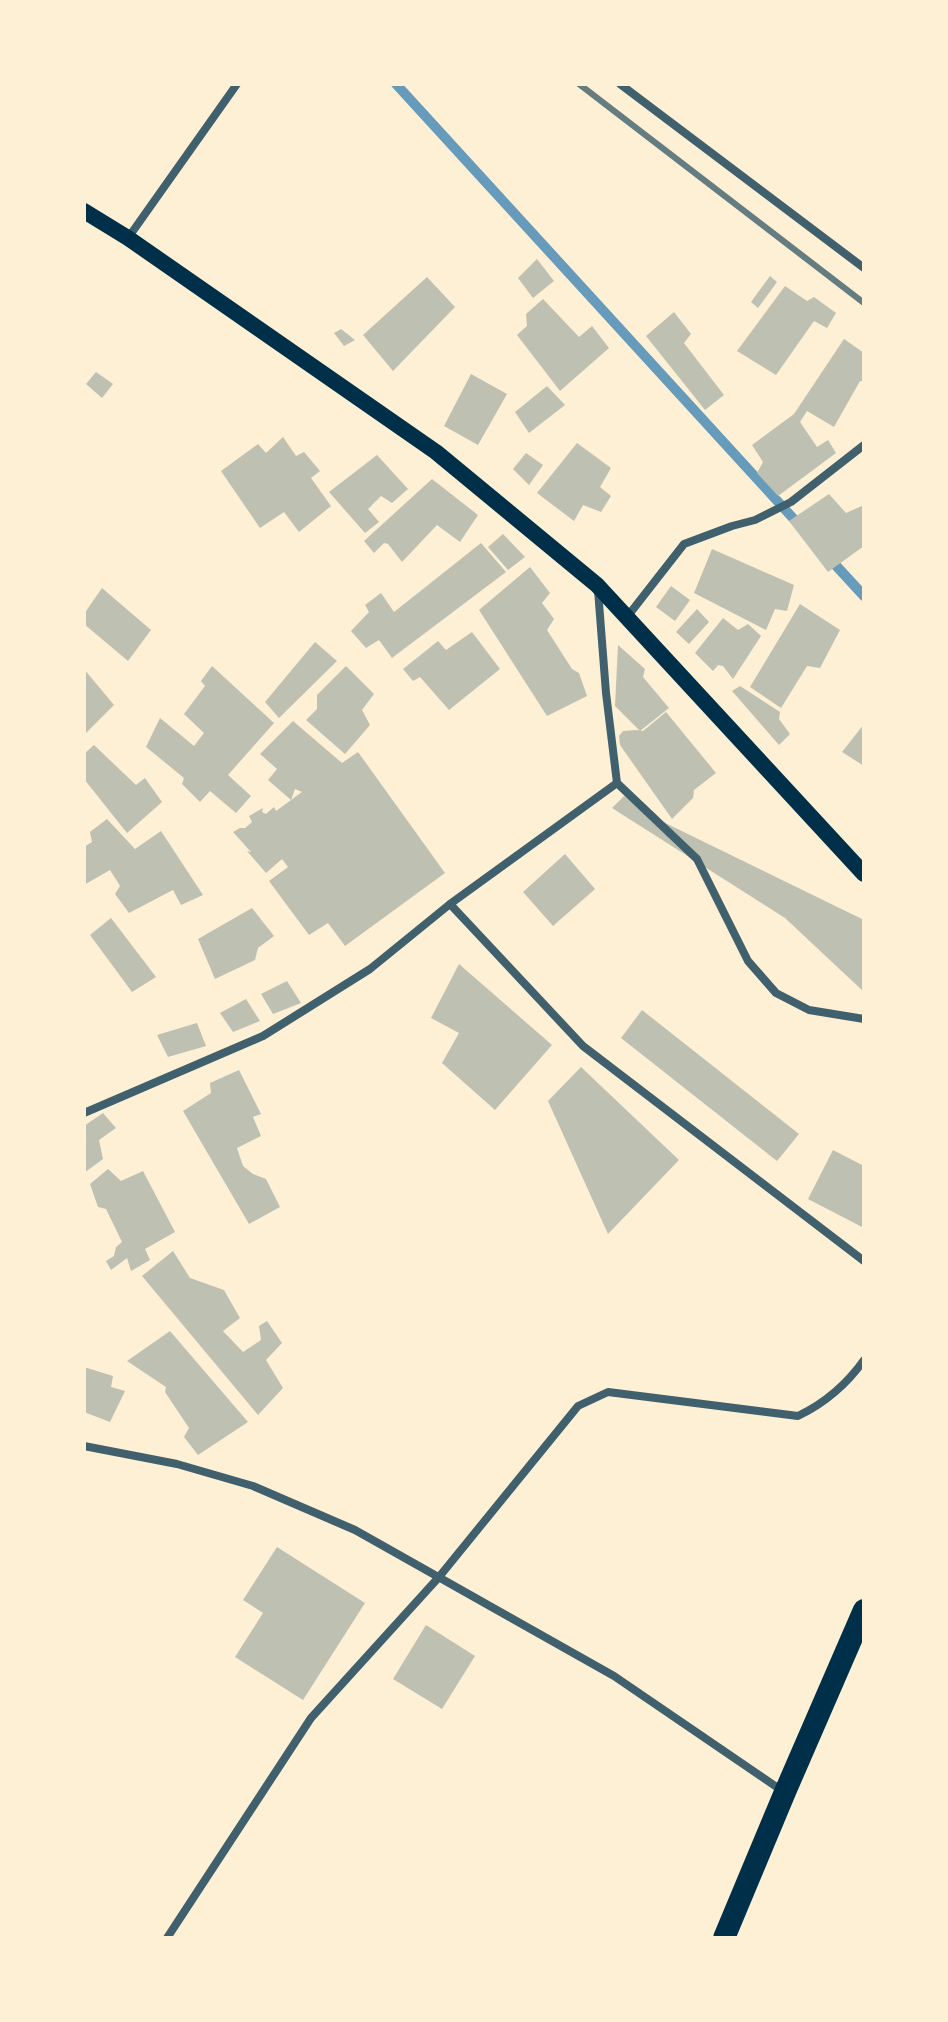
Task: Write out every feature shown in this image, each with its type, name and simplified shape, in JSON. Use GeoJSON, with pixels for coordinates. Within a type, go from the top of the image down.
{"type":"FeatureCollection","features":[{"type":"Feature","properties":{"kind":"highway"},"geometry":{"type":"LineString","coordinates":[[724,1938],[864,1610]]}},
{"type":"Feature","properties":{"kind":"main road"},"geometry":{"type":"LineString","coordinates":[[84,211],[128,238],[436,452],[597,585],[864,874]]}},
{"type":"Feature","properties":{"kind":"street"},"geometry":{"type":"LineString","coordinates":[[128,238],[237,84]]}},
{"type":"Feature","properties":{"kind":"street"},"geometry":{"type":"LineString","coordinates":[[620,84],[864,268]]}},
{"type":"Feature","properties":{"kind":"street"},"geometry":{"type":"LineString","coordinates":[[627,617],[684,544],[755,520],[791,502],[864,445]]}},
{"type":"Feature","properties":{"kind":"street"},"geometry":{"type":"LineString","coordinates":[[597,585],[617,783],[697,859],[748,961],[776,993],[809,1010],[864,1019]]}},
{"type":"Feature","properties":{"kind":"street"},"geometry":{"type":"LineString","coordinates":[[84,1113],[263,1036],[370,969],[450,904],[617,783]]}},
{"type":"Feature","properties":{"kind":"street"},"geometry":{"type":"LineString","coordinates":[[450,904],[583,1046],[864,1261]]}},
{"type":"Feature","properties":{"kind":"street"},"geometry":{"type":"LineString","coordinates":[[167,1938],[311,1718],[439,1577],[578,1406],[608,1392],[798,1416],[817,1407],[853,1376],[864,1360]]}},
{"type":"Feature","properties":{"kind":"street"},"geometry":{"type":"LineString","coordinates":[[84,1446],[177,1464],[253,1486],[355,1530],[614,1676],[785,1792]]}},
{"type":"Feature","properties":{"kind":"building"},"geometry":{"type":"Polygon","coordinates":[[[537,259],[554,281],[533,298],[518,278],[537,259]]]}},
{"type":"Feature","properties":{"kind":"building"},"geometry":{"type":"Polygon","coordinates":[[[770,276],[777,282],[758,308],[751,302],[770,276]]]}},
{"type":"Feature","properties":{"kind":"building"},"geometry":{"type":"Polygon","coordinates":[[[427,277],[455,307],[393,371],[363,335],[427,277]]]}},
{"type":"Feature","properties":{"kind":"building"},"geometry":{"type":"Polygon","coordinates":[[[785,286],[807,301],[814,297],[836,313],[827,328],[814,321],[776,375],[737,351],[785,286]]]}},
{"type":"Feature","properties":{"kind":"building"},"geometry":{"type":"Polygon","coordinates":[[[543,299],[579,337],[592,326],[609,348],[560,391],[517,335],[527,326],[526,314],[543,299]]]}},
{"type":"Feature","properties":{"kind":"building"},"geometry":{"type":"Polygon","coordinates":[[[674,312],[691,334],[684,343],[724,395],[705,410],[646,336],[674,312]]]}},
{"type":"Feature","properties":{"kind":"building"},"geometry":{"type":"Polygon","coordinates":[[[341,329],[355,340],[344,346],[334,333],[341,329]]]}},
{"type":"Feature","properties":{"kind":"building"},"geometry":{"type":"Polygon","coordinates":[[[844,339],[864,353],[864,382],[860,381],[834,427],[807,411],[800,422],[817,447],[828,440],[836,453],[778,496],[757,473],[763,462],[752,445],[794,414],[844,339]]]}},
{"type":"Feature","properties":{"kind":"building"},"geometry":{"type":"Polygon","coordinates":[[[96,372],[113,384],[102,398],[86,384],[96,372]]]}},
{"type":"Feature","properties":{"kind":"building"},"geometry":{"type":"Polygon","coordinates":[[[471,374],[507,394],[478,445],[444,426],[471,374]]]}},
{"type":"Feature","properties":{"kind":"building"},"geometry":{"type":"Polygon","coordinates":[[[547,386],[565,405],[529,433],[515,412],[547,386]]]}},
{"type":"Feature","properties":{"kind":"building"},"geometry":{"type":"Polygon","coordinates":[[[283,437],[296,456],[304,452],[320,471],[311,478],[331,506],[299,532],[284,512],[260,528],[221,471],[258,444],[266,453],[283,437]]]}},
{"type":"Feature","properties":{"kind":"building"},"geometry":{"type":"Polygon","coordinates":[[[577,443],[611,468],[600,487],[611,496],[601,512],[583,505],[574,521],[537,493],[577,443]]]}},
{"type":"Feature","properties":{"kind":"building"},"geometry":{"type":"Polygon","coordinates":[[[526,453],[543,465],[529,485],[513,469],[526,453]]]}},
{"type":"Feature","properties":{"kind":"building"},"geometry":{"type":"Polygon","coordinates":[[[377,455],[408,489],[392,503],[381,496],[368,509],[379,522],[365,533],[329,492],[377,455]]]}},
{"type":"Feature","properties":{"kind":"building"},"geometry":{"type":"Polygon","coordinates":[[[432,479],[478,515],[460,542],[437,525],[402,562],[388,544],[384,543],[374,553],[364,541],[432,479]]]}},
{"type":"Feature","properties":{"kind":"building"},"geometry":{"type":"Polygon","coordinates":[[[829,494],[846,513],[864,505],[864,546],[828,572],[789,521],[829,494]]]}},
{"type":"Feature","properties":{"kind":"building"},"geometry":{"type":"Polygon","coordinates":[[[503,534],[525,557],[508,570],[488,547],[503,534]]]}},
{"type":"Feature","properties":{"kind":"building"},"geometry":{"type":"Polygon","coordinates":[[[481,543],[506,572],[392,658],[379,640],[366,648],[351,631],[369,612],[365,605],[381,593],[394,612],[481,543]]]}},
{"type":"Feature","properties":{"kind":"building"},"geometry":{"type":"Polygon","coordinates":[[[712,549],[794,585],[787,611],[775,609],[766,630],[694,593],[712,549]]]}},
{"type":"Feature","properties":{"kind":"building"},"geometry":{"type":"Polygon","coordinates":[[[530,567],[550,593],[542,603],[554,619],[547,630],[572,669],[579,673],[587,696],[547,716],[479,610],[530,567]]]}},
{"type":"Feature","properties":{"kind":"building"},"geometry":{"type":"Polygon","coordinates":[[[671,586],[690,600],[675,621],[656,607],[671,586]]]}},
{"type":"Feature","properties":{"kind":"building"},"geometry":{"type":"Polygon","coordinates":[[[102,588],[151,630],[128,661],[84,624],[84,614],[102,588]]]}},
{"type":"Feature","properties":{"kind":"building"},"geometry":{"type":"Polygon","coordinates":[[[800,604],[840,630],[820,668],[807,666],[781,708],[750,687],[800,604]]]}},
{"type":"Feature","properties":{"kind":"building"},"geometry":{"type":"Polygon","coordinates":[[[697,609],[709,622],[689,644],[676,632],[697,609]]]}},
{"type":"Feature","properties":{"kind":"building"},"geometry":{"type":"Polygon","coordinates":[[[723,618],[738,630],[748,624],[761,636],[733,679],[723,666],[718,665],[713,671],[695,653],[723,618]]]}},
{"type":"Feature","properties":{"kind":"building"},"geometry":{"type":"Polygon","coordinates":[[[472,632],[500,669],[449,710],[420,677],[413,681],[403,669],[438,641],[446,650],[472,632]]]}},
{"type":"Feature","properties":{"kind":"building"},"geometry":{"type":"Polygon","coordinates":[[[315,642],[337,661],[279,718],[265,702],[315,642]]]}},
{"type":"Feature","properties":{"kind":"building"},"geometry":{"type":"Polygon","coordinates":[[[618,645],[645,669],[643,677],[669,708],[640,731],[615,706],[618,645]]]}},
{"type":"Feature","properties":{"kind":"building"},"geometry":{"type":"Polygon","coordinates":[[[212,666],[274,723],[228,775],[251,796],[236,813],[210,791],[200,802],[182,784],[184,778],[146,747],[160,718],[194,746],[204,733],[184,714],[205,686],[201,681],[212,666]]]}},
{"type":"Feature","properties":{"kind":"building"},"geometry":{"type":"Polygon","coordinates":[[[346,666],[374,694],[362,710],[370,725],[345,754],[306,720],[317,709],[317,695],[346,666]]]}},
{"type":"Feature","properties":{"kind":"building"},"geometry":{"type":"Polygon","coordinates":[[[84,669],[114,705],[84,735],[84,669]]]}},
{"type":"Feature","properties":{"kind":"building"},"geometry":{"type":"Polygon","coordinates":[[[740,686],[780,712],[779,719],[790,734],[779,745],[732,691],[740,686]]]}},
{"type":"Feature","properties":{"kind":"building"},"geometry":{"type":"Polygon","coordinates":[[[666,712],[716,773],[694,790],[693,798],[672,819],[620,745],[619,736],[623,731],[643,731],[666,712]]]}},
{"type":"Feature","properties":{"kind":"building"},"geometry":{"type":"Polygon","coordinates":[[[293,721],[342,763],[358,752],[445,873],[345,946],[328,923],[309,935],[269,881],[288,867],[282,859],[266,873],[233,832],[252,822],[249,816],[263,808],[262,812],[266,814],[274,807],[276,811],[302,792],[295,789],[291,800],[268,780],[277,769],[260,754],[293,721]]]}},
{"type":"Feature","properties":{"kind":"building"},"geometry":{"type":"Polygon","coordinates":[[[864,724],[864,766],[842,752],[864,724]]]}},
{"type":"Feature","properties":{"kind":"building"},"geometry":{"type":"Polygon","coordinates":[[[94,745],[136,785],[145,778],[162,802],[127,833],[84,779],[84,754],[94,745]]]}},
{"type":"Feature","properties":{"kind":"building"},"geometry":{"type":"Polygon","coordinates":[[[624,796],[653,817],[864,920],[864,992],[785,918],[612,808],[624,796]]]}},
{"type":"Feature","properties":{"kind":"building"},"geometry":{"type":"Polygon","coordinates":[[[107,819],[135,849],[161,831],[203,895],[181,905],[173,890],[129,913],[115,894],[120,886],[110,870],[84,885],[84,847],[92,842],[90,832],[107,819]]]}},
{"type":"Feature","properties":{"kind":"building"},"geometry":{"type":"Polygon","coordinates":[[[565,854],[595,889],[553,926],[523,892],[565,854]]]}},
{"type":"Feature","properties":{"kind":"building"},"geometry":{"type":"Polygon","coordinates":[[[252,908],[274,936],[258,948],[255,960],[215,979],[198,939],[252,908]]]}},
{"type":"Feature","properties":{"kind":"building"},"geometry":{"type":"Polygon","coordinates":[[[111,918],[156,977],[132,992],[90,935],[111,918]]]}},
{"type":"Feature","properties":{"kind":"building"},"geometry":{"type":"Polygon","coordinates":[[[459,964],[552,1045],[495,1110],[442,1063],[459,1033],[431,1018],[459,964]]]}},
{"type":"Feature","properties":{"kind":"building"},"geometry":{"type":"Polygon","coordinates":[[[287,981],[301,1003],[273,1014],[261,994],[287,981]]]}},
{"type":"Feature","properties":{"kind":"building"},"geometry":{"type":"Polygon","coordinates":[[[246,999],[260,1021],[233,1032],[220,1013],[246,999]]]}},
{"type":"Feature","properties":{"kind":"building"},"geometry":{"type":"Polygon","coordinates":[[[642,1010],[799,1134],[777,1161],[621,1038],[642,1010]]]}},
{"type":"Feature","properties":{"kind":"building"},"geometry":{"type":"Polygon","coordinates":[[[197,1023],[206,1046],[168,1057],[157,1035],[197,1023]]]}},
{"type":"Feature","properties":{"kind":"building"},"geometry":{"type":"Polygon","coordinates":[[[581,1067],[679,1160],[608,1234],[548,1101],[581,1067]]]}},
{"type":"Feature","properties":{"kind":"building"},"geometry":{"type":"Polygon","coordinates":[[[239,1070],[261,1114],[253,1117],[261,1136],[237,1148],[243,1166],[266,1179],[280,1207],[249,1224],[183,1111],[211,1093],[210,1083],[239,1070]]]}},
{"type":"Feature","properties":{"kind":"building"},"geometry":{"type":"Polygon","coordinates":[[[103,1113],[116,1128],[99,1140],[103,1159],[84,1173],[84,1126],[103,1113]]]}},
{"type":"Feature","properties":{"kind":"building"},"geometry":{"type":"Polygon","coordinates":[[[833,1150],[864,1166],[864,1228],[808,1199],[833,1150]]]}},
{"type":"Feature","properties":{"kind":"building"},"geometry":{"type":"Polygon","coordinates":[[[108,1169],[121,1181],[143,1171],[175,1232],[145,1249],[150,1260],[131,1271],[127,1258],[111,1270],[106,1261],[114,1256],[116,1247],[122,1242],[106,1209],[98,1207],[90,1184],[108,1169]]]}},
{"type":"Feature","properties":{"kind":"building"},"geometry":{"type":"Polygon","coordinates":[[[173,1251],[190,1278],[224,1290],[240,1318],[223,1331],[243,1352],[261,1340],[259,1326],[267,1321],[282,1343],[266,1360],[283,1388],[258,1415],[142,1276],[173,1251]]]}},
{"type":"Feature","properties":{"kind":"building"},"geometry":{"type":"Polygon","coordinates":[[[170,1331],[248,1422],[198,1455],[184,1437],[189,1428],[165,1392],[166,1387],[127,1361],[170,1331]]]}},
{"type":"Feature","properties":{"kind":"building"},"geometry":{"type":"Polygon","coordinates":[[[84,1367],[113,1376],[111,1387],[125,1391],[110,1422],[84,1412],[84,1367]]]}},
{"type":"Feature","properties":{"kind":"building"},"geometry":{"type":"Polygon","coordinates":[[[277,1547],[365,1603],[303,1700],[235,1657],[263,1613],[243,1600],[277,1547]]]}},
{"type":"Feature","properties":{"kind":"building"},"geometry":{"type":"Polygon","coordinates":[[[426,1625],[475,1656],[442,1709],[393,1679],[426,1625]]]}},
{"type":"Feature","properties":{"kind":"waterway"},"geometry":{"type":"LineString","coordinates":[[396,84],[802,528]]}},
{"type":"Feature","properties":{"kind":"waterway"},"geometry":{"type":"LineString","coordinates":[[829,558],[864,596]]}},
{"type":"Feature","properties":{"kind":"railway"},"geometry":{"type":"LineString","coordinates":[[579,84],[864,303]]}}]}
